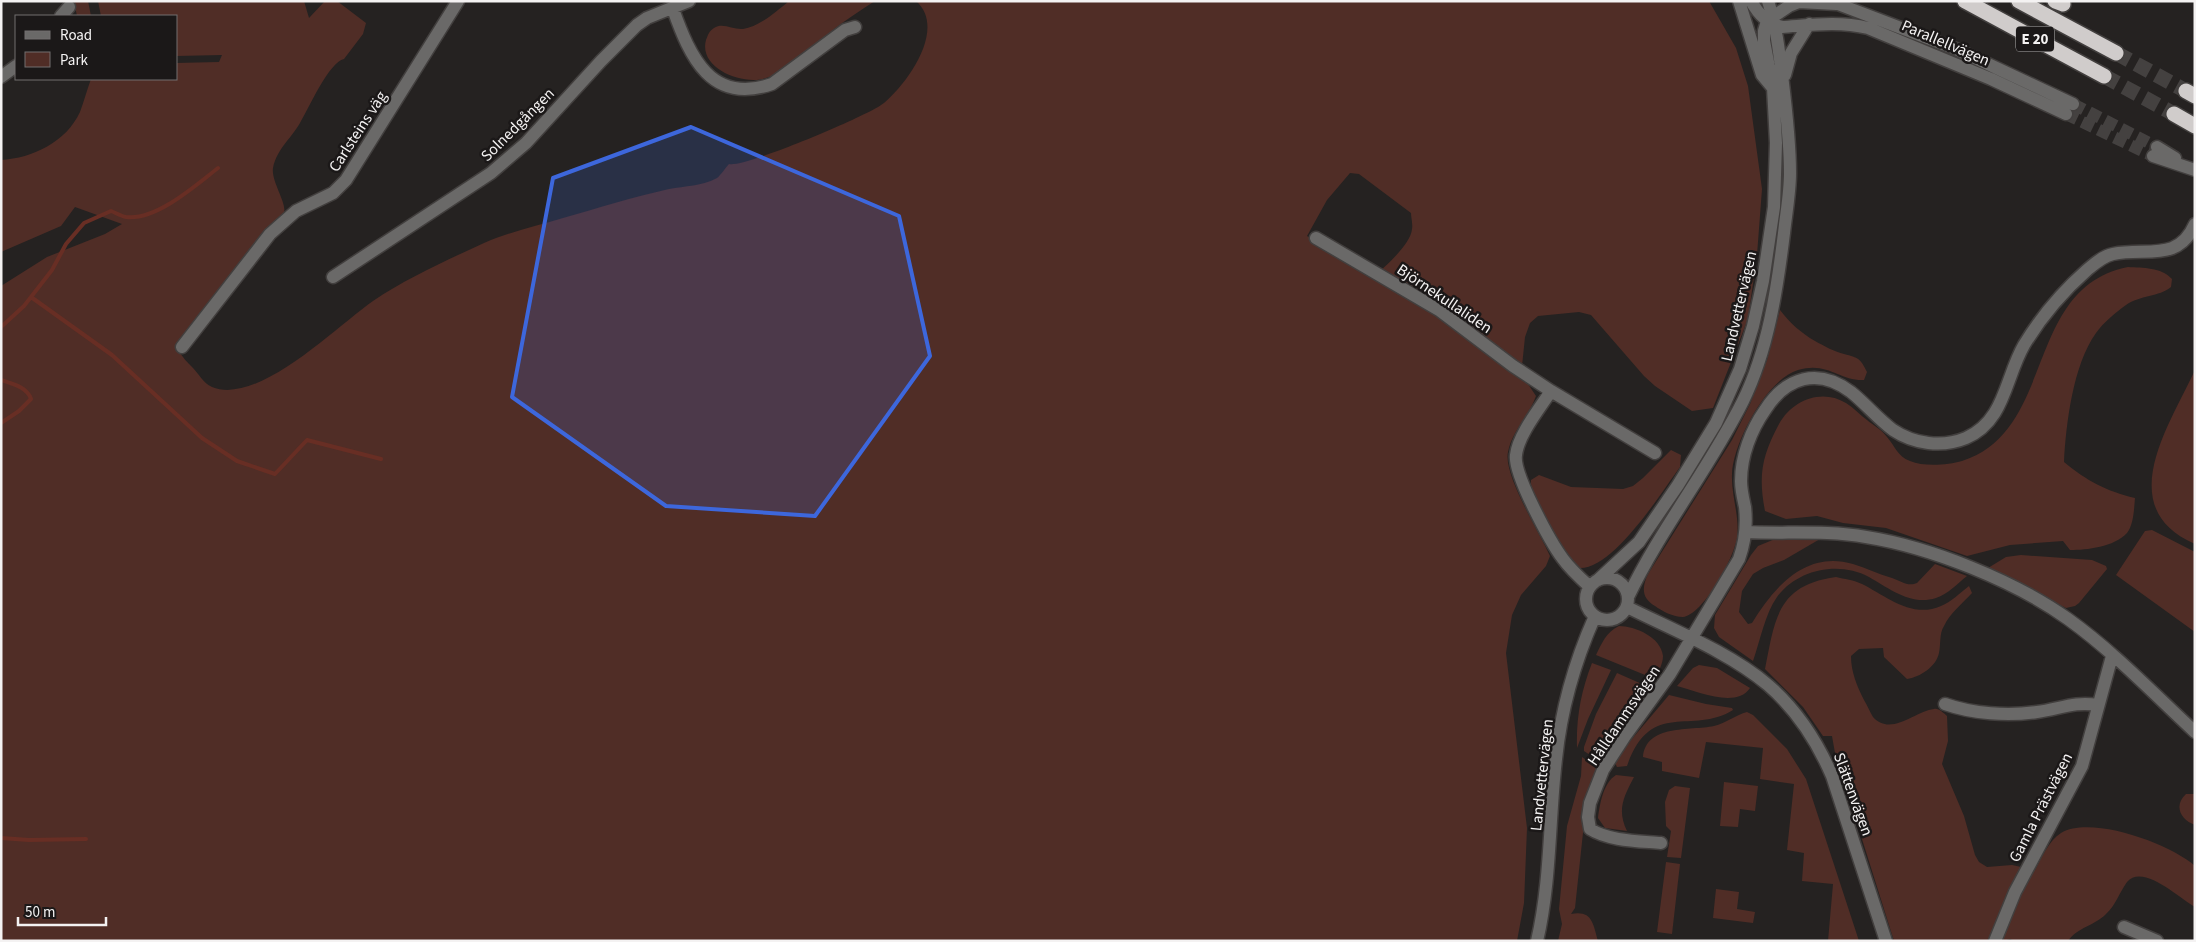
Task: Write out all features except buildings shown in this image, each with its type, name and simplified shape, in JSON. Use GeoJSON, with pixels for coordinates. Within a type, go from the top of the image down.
{"type":"FeatureCollection","features":[{"type":"Feature","properties":{"kind":"highway","name":"E 20"},"geometry":{"type":"LineString","coordinates":[[1966,1],[2104,76]]}},
{"type":"Feature","properties":{"kind":"highway","name":"E 20"},"geometry":{"type":"LineString","coordinates":[[2019,1],[2116,53]]}},
{"type":"Feature","properties":{"kind":"highway"},"geometry":{"type":"LineString","coordinates":[[2174,114],[2195,126]]}},
{"type":"Feature","properties":{"kind":"street","name":"Carlsteins väg"},"geometry":{"type":"LineString","coordinates":[[182,347],[270,234],[296,212],[333,193],[346,180],[458,1]]}},
{"type":"Feature","properties":{"kind":"street","name":"Solnedgången"},"geometry":{"type":"LineString","coordinates":[[333,277],[492,173],[526,143],[601,61],[637,25],[647,18],[689,1]]}},
{"type":"Feature","properties":{"kind":"street","name":"Landvettervägen"},"geometry":{"type":"LineString","coordinates":[[1627,602],[1659,540],[1716,452],[1755,374],[1772,313],[1787,210],[1790,175],[1789,135],[1778,86],[1762,75],[1739,1]]}},
{"type":"Feature","properties":{"kind":"street"},"geometry":{"type":"LineString","coordinates":[[1751,1],[1772,21]]}},
{"type":"Feature","properties":{"kind":"street","name":"Landvettervägen"},"geometry":{"type":"LineString","coordinates":[[1594,583],[1639,542],[1678,485],[1716,423],[1740,369],[1757,308],[1774,207],[1778,86],[1772,21],[1768,1]]}},
{"type":"Feature","properties":{"kind":"street","name":"Parallellvägen"},"geometry":{"type":"LineString","coordinates":[[1799,2],[1833,3],[1956,49],[2070,109],[1991,79],[1889,36],[1848,24],[1809,24],[1772,21],[1799,2]]}},
{"type":"Feature","properties":{"kind":"street"},"geometry":{"type":"LineString","coordinates":[[673,8],[682,35],[705,74],[713,79],[742,89],[762,88],[772,84],[845,30],[855,27]]}},
{"type":"Feature","properties":{"kind":"street"},"geometry":{"type":"LineString","coordinates":[[1778,86],[1791,53],[1809,24]]}},
{"type":"Feature","properties":{"kind":"street"},"geometry":{"type":"LineString","coordinates":[[1,77],[15,67]]}},
{"type":"Feature","properties":{"kind":"street"},"geometry":{"type":"LineString","coordinates":[[2155,152],[2195,170]]}},
{"type":"Feature","properties":{"kind":"street"},"geometry":{"type":"LineString","coordinates":[[1692,639],[1736,565],[1743,547],[1745,508],[1741,482],[1745,452],[1762,413],[1785,387],[1803,379],[1828,380],[1852,392],[1894,431],[1909,438],[1936,444],[1953,443],[1967,438],[1980,430],[1998,409],[2024,346],[2049,309],[2078,278],[2094,264],[2112,254],[2172,249],[2183,243],[2195,224]]}},
{"type":"Feature","properties":{"kind":"street","name":"Björnekullaliden"},"geometry":{"type":"LineString","coordinates":[[1316,238],[1439,310],[1513,366],[1655,453]]}},
{"type":"Feature","properties":{"kind":"street"},"geometry":{"type":"LineString","coordinates":[[1551,391],[1526,429],[1516,453],[1517,470],[1554,546],[1569,567],[1594,583]]}},
{"type":"Feature","properties":{"kind":"street"},"geometry":{"type":"LineString","coordinates":[[1745,532],[1813,532],[1865,536],[1908,546],[1939,556],[2000,581],[2053,608],[2112,656],[2195,732]]}},
{"type":"Feature","properties":{"kind":"street"},"geometry":{"type":"LineString","coordinates":[[1609,578],[1624,586],[1627,602],[1623,614],[1613,619],[1602,620],[1589,610],[1586,602],[1587,594],[1594,583],[1609,578]]}},
{"type":"Feature","properties":{"kind":"street","name":"Slättenvägen"},"geometry":{"type":"LineString","coordinates":[[1627,602],[1740,666],[1768,686],[1793,710],[1811,734],[1832,776],[1886,941]]}},
{"type":"Feature","properties":{"kind":"street","name":"Landvettervägen"},"geometry":{"type":"LineString","coordinates":[[1537,941],[1552,830],[1556,760],[1562,721],[1582,645],[1595,616]]}},
{"type":"Feature","properties":{"kind":"street","name":"Hålldammsvägen"},"geometry":{"type":"LineString","coordinates":[[1661,843],[1604,836],[1590,829],[1588,818],[1593,796],[1603,770],[1625,736],[1661,689],[1692,639]]}},
{"type":"Feature","properties":{"kind":"street","name":"Gamla Prästvägen"},"geometry":{"type":"LineString","coordinates":[[1995,941],[2015,892],[2079,773],[2098,705],[2103,696],[2112,656]]}},
{"type":"Feature","properties":{"kind":"street"},"geometry":{"type":"LineString","coordinates":[[1945,704],[1968,711],[2014,713],[2040,712],[2083,703],[2098,705]]}},
{"type":"Feature","properties":{"kind":"street"},"geometry":{"type":"LineString","coordinates":[[2124,927],[2157,941]]}},
{"type":"Feature","properties":{"kind":"highlighted area"},"geometry":{"type":"Polygon","coordinates":[[[691,127],[899,216],[930,356],[815,516],[666,506],[512,397],[553,178],[691,127]]]}},
{"type":"Feature","properties":{"kind":"green space"},"geometry":{"type":"Polygon","coordinates":[[[70,1],[88,1],[91,15],[77,15],[75,6],[70,1]]]}},
{"type":"Feature","properties":{"kind":"green space"},"geometry":{"type":"Polygon","coordinates":[[[98,1],[304,1],[309,18],[325,1],[337,1],[366,23],[363,34],[344,59],[332,68],[298,127],[278,154],[273,173],[284,212],[179,351],[209,385],[231,390],[252,385],[274,375],[296,361],[373,301],[427,270],[484,243],[513,232],[629,199],[669,189],[705,183],[717,178],[729,164],[739,163],[780,150],[832,129],[874,109],[894,94],[921,55],[926,40],[927,26],[925,12],[916,1],[1709,1],[1736,48],[1748,86],[1762,189],[1757,255],[1748,319],[1713,408],[1692,411],[1655,386],[1591,315],[1579,312],[1538,316],[1530,323],[1525,337],[1522,366],[1528,384],[1536,396],[1510,444],[1508,462],[1516,489],[1550,556],[1546,566],[1521,595],[1512,615],[1506,653],[1527,828],[1524,903],[1517,941],[1,941],[1,286],[47,257],[105,234],[122,224],[75,207],[61,226],[1,252],[1,160],[13,159],[36,152],[57,140],[66,132],[80,112],[91,80],[178,80],[178,63],[219,62],[222,55],[178,56],[178,15],[101,15],[98,1]],[[1350,173],[1327,200],[1307,236],[1373,277],[1384,268],[1407,242],[1412,229],[1411,213],[1359,174],[1350,173]]]}},
{"type":"Feature","properties":{"kind":"green space"},"geometry":{"type":"Polygon","coordinates":[[[789,1],[875,1],[834,29],[794,63],[766,78],[746,80],[735,77],[716,67],[709,59],[705,50],[706,40],[712,29],[717,26],[739,29],[749,28],[768,18],[789,1]]]}},
{"type":"Feature","properties":{"kind":"green space"},"geometry":{"type":"Polygon","coordinates":[[[2128,267],[2163,272],[2172,279],[2171,287],[2161,293],[2137,299],[2126,305],[2103,325],[2088,346],[2072,395],[2064,462],[2097,484],[2135,498],[2131,525],[2122,538],[2108,545],[2084,549],[2070,550],[2063,541],[2010,545],[1967,556],[1886,528],[1843,523],[1817,516],[1786,519],[1765,511],[1762,476],[1765,456],[1779,424],[1785,416],[1792,408],[1808,399],[1827,397],[1846,403],[1883,432],[1902,456],[1916,463],[1936,465],[1962,461],[1992,445],[2013,421],[2029,392],[2054,330],[2071,302],[2095,280],[2128,267]]]}},
{"type":"Feature","properties":{"kind":"green space"},"geometry":{"type":"Polygon","coordinates":[[[1780,310],[1805,335],[1830,349],[1858,359],[1867,372],[1864,380],[1847,378],[1825,369],[1808,368],[1798,370],[1786,376],[1763,399],[1745,430],[1734,461],[1732,482],[1738,530],[1735,547],[1724,571],[1699,607],[1691,614],[1683,617],[1672,615],[1664,612],[1647,599],[1644,592],[1646,579],[1732,440],[1750,404],[1767,360],[1780,310]]]}},
{"type":"Feature","properties":{"kind":"green space"},"geometry":{"type":"Polygon","coordinates":[[[2195,370],[2195,544],[2170,528],[2156,509],[2152,488],[2154,464],[2162,440],[2195,370]]]}},
{"type":"Feature","properties":{"kind":"green space"},"geometry":{"type":"Polygon","coordinates":[[[1671,450],[1681,455],[1680,467],[1649,511],[1621,544],[1606,557],[1592,565],[1579,568],[1565,550],[1542,513],[1532,489],[1531,480],[1539,475],[1571,487],[1623,489],[1633,486],[1643,478],[1671,450]]]}},
{"type":"Feature","properties":{"kind":"green space"},"geometry":{"type":"Polygon","coordinates":[[[2152,530],[2195,552],[2195,632],[2116,575],[2145,531],[2152,530]]]}},
{"type":"Feature","properties":{"kind":"green space"},"geometry":{"type":"Polygon","coordinates":[[[1775,539],[1820,539],[1784,560],[1753,574],[1742,591],[1739,612],[1748,624],[1752,623],[1781,585],[1806,567],[1820,562],[1836,561],[1853,564],[1911,584],[1917,583],[1935,564],[1967,576],[1936,598],[1918,600],[1901,595],[1869,577],[1845,569],[1820,570],[1807,574],[1786,587],[1777,597],[1766,619],[1753,661],[1719,637],[1714,628],[1715,615],[1758,546],[1775,539]]]}},
{"type":"Feature","properties":{"kind":"green space"},"geometry":{"type":"Polygon","coordinates":[[[2021,555],[2092,560],[2106,566],[2107,569],[2079,603],[2066,608],[1988,568],[2006,557],[2021,555]]]}},
{"type":"Feature","properties":{"kind":"green space"},"geometry":{"type":"Polygon","coordinates":[[[1836,577],[1859,583],[1890,600],[1920,610],[1941,606],[1952,600],[1969,586],[1972,593],[1953,612],[1942,629],[1939,653],[1935,663],[1922,674],[1907,679],[1884,657],[1883,648],[1859,649],[1851,656],[1851,662],[1859,689],[1873,717],[1880,722],[1895,724],[1934,709],[1947,716],[1948,741],[1942,764],[1964,816],[1975,855],[1979,862],[1987,867],[2012,865],[2035,870],[2049,845],[2061,833],[2075,828],[2092,827],[2130,834],[2168,849],[2195,866],[2195,907],[2152,879],[2134,877],[2127,882],[2106,914],[2076,933],[2068,941],[2015,941],[2010,939],[2003,941],[1894,941],[1835,753],[1832,736],[1823,736],[1803,707],[1765,669],[1776,620],[1790,596],[1816,581],[1836,577]]]}},
{"type":"Feature","properties":{"kind":"green space"},"geometry":{"type":"Polygon","coordinates":[[[1619,626],[1639,630],[1658,643],[1663,656],[1655,679],[1596,655],[1602,642],[1619,626]]]}},
{"type":"Feature","properties":{"kind":"green space"},"geometry":{"type":"Polygon","coordinates":[[[1592,663],[1611,670],[1588,719],[1577,748],[1577,726],[1580,705],[1592,663]]]}},
{"type":"Feature","properties":{"kind":"green space"},"geometry":{"type":"Polygon","coordinates":[[[1699,665],[1717,668],[1750,688],[1744,694],[1726,698],[1677,686],[1693,668],[1699,665]]]}},
{"type":"Feature","properties":{"kind":"green space"},"geometry":{"type":"Polygon","coordinates":[[[1617,673],[1651,688],[1606,758],[1596,759],[1584,751],[1584,747],[1596,714],[1617,673]]]}},
{"type":"Feature","properties":{"kind":"green space"},"geometry":{"type":"Polygon","coordinates":[[[1669,695],[1732,708],[1733,710],[1717,717],[1660,725],[1648,732],[1637,745],[1627,766],[1617,767],[1615,763],[1626,746],[1669,695]]]}},
{"type":"Feature","properties":{"kind":"green space"},"geometry":{"type":"Polygon","coordinates":[[[1747,712],[1753,715],[1787,749],[1806,779],[1859,941],[1828,941],[1833,884],[1802,881],[1804,853],[1787,850],[1794,784],[1760,779],[1763,748],[1706,742],[1699,778],[1662,771],[1662,762],[1643,757],[1646,746],[1660,734],[1682,729],[1714,726],[1747,712]]]}},
{"type":"Feature","properties":{"kind":"green space"},"geometry":{"type":"Polygon","coordinates":[[[1582,757],[1600,770],[1585,814],[1575,908],[1571,914],[1583,914],[1590,919],[1598,941],[1558,941],[1562,924],[1559,909],[1567,826],[1581,776],[1582,757]]]}},
{"type":"Feature","properties":{"kind":"green space"},"geometry":{"type":"Polygon","coordinates":[[[1616,775],[1634,777],[1627,791],[1622,810],[1622,817],[1627,831],[1605,828],[1598,818],[1605,788],[1616,775]]]}},
{"type":"Feature","properties":{"kind":"green space"},"geometry":{"type":"Polygon","coordinates":[[[1724,782],[1758,786],[1755,811],[1740,809],[1738,827],[1720,826],[1724,782]]]}},
{"type":"Feature","properties":{"kind":"green space"},"geometry":{"type":"Polygon","coordinates":[[[1675,786],[1690,788],[1681,858],[1667,857],[1671,831],[1666,826],[1665,802],[1669,790],[1675,786]]]}},
{"type":"Feature","properties":{"kind":"green space"},"geometry":{"type":"Polygon","coordinates":[[[2186,794],[2195,794],[2195,825],[2186,820],[2180,812],[2180,803],[2186,794]]]}},
{"type":"Feature","properties":{"kind":"green space"},"geometry":{"type":"Polygon","coordinates":[[[1666,862],[1680,864],[1672,934],[1657,932],[1666,862]]]}},
{"type":"Feature","properties":{"kind":"green space"},"geometry":{"type":"Polygon","coordinates":[[[1716,889],[1739,892],[1737,909],[1755,912],[1753,923],[1713,918],[1716,889]]]}},
{"type":"Feature","properties":{"kind":"waterway"},"geometry":{"type":"LineString","coordinates":[[1,327],[24,306],[52,270],[66,244],[84,223],[111,211],[126,217],[138,217],[150,213],[175,200],[218,168]]}},
{"type":"Feature","properties":{"kind":"waterway"},"geometry":{"type":"LineString","coordinates":[[31,297],[112,355],[202,438],[237,461],[275,474],[307,440],[381,459]]}},
{"type":"Feature","properties":{"kind":"waterway"},"geometry":{"type":"LineString","coordinates":[[1,380],[23,389],[31,399],[19,411],[1,423]]}},
{"type":"Feature","properties":{"kind":"waterway"},"geometry":{"type":"LineString","coordinates":[[1,838],[29,840],[86,839]]}},
{"type":"Feature","properties":{"kind":"tunnel"},"geometry":{"type":"LineString","coordinates":[[2116,53],[2186,91]]}},
{"type":"Feature","properties":{"kind":"tunnel"},"geometry":{"type":"LineString","coordinates":[[2104,76],[2174,114]]}},
{"type":"Feature","properties":{"kind":"tunnel"},"geometry":{"type":"LineString","coordinates":[[2073,104],[2157,147]]}},
{"type":"Feature","properties":{"kind":"tunnel"},"geometry":{"type":"LineString","coordinates":[[2066,114],[2153,156]]}}]}
